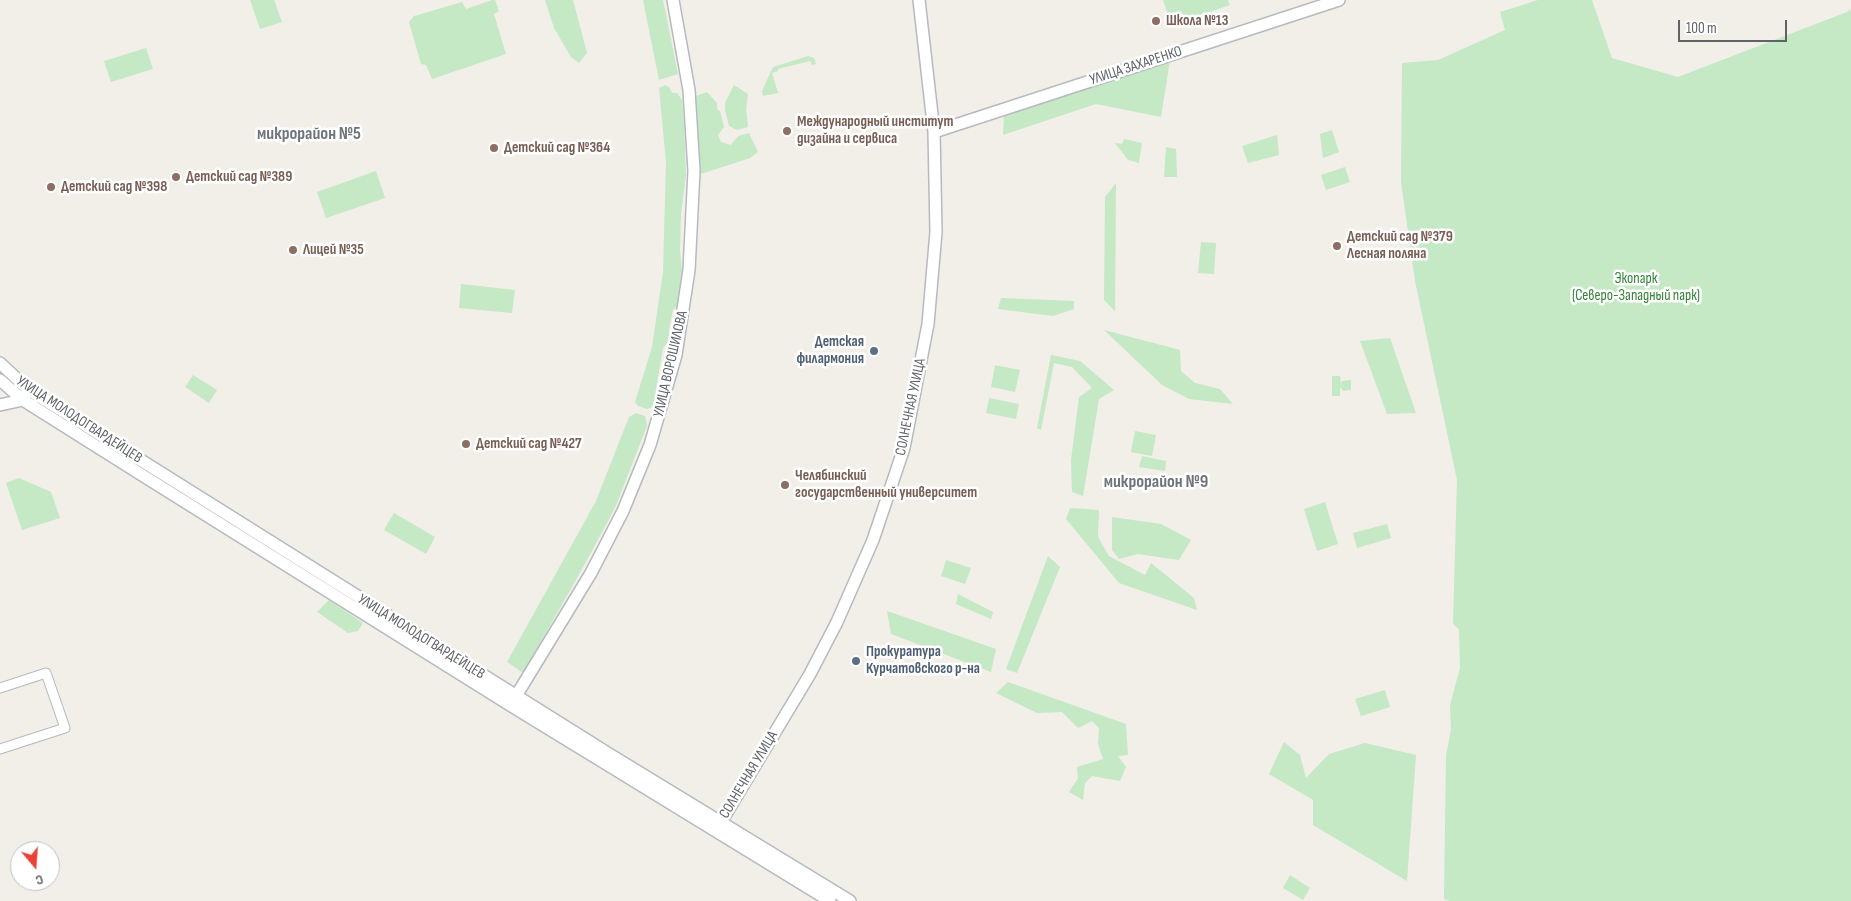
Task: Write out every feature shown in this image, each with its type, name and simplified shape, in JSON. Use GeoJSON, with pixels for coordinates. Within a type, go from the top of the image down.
{"type":"FeatureCollection","features":[{"type":"Feature","properties":{"kind":"street","name":"УЛИЦА ВОРОШИЛОВА"},"geometry":{"type":"LineString","coordinates":[[513,700],[591,573],[623,511],[658,422],[676,355],[689,270],[694,171],[689,90],[673,0]]}},
{"type":"Feature","properties":{"kind":"street","name":"СОЛНЕЧНАЯ УЛИЦА"},"geometry":{"type":"LineString","coordinates":[[718,827],[810,674],[838,622],[873,540],[904,448],[916,391],[932,292],[936,211],[934,132],[919,0]]}},
{"type":"Feature","properties":{"kind":"street","name":"УЛИЦА ЗАХАРЕНКО"},"geometry":{"type":"LineString","coordinates":[[934,132],[1339,0]]}},
{"type":"Feature","properties":{"kind":"street","name":"УЛИЦА МОЛОДОГВАРДЕЙЦЕВ"},"geometry":{"type":"LineString","coordinates":[[0,363],[26,395]]}},
{"type":"Feature","properties":{"kind":"street","name":"УЛИЦА МОЛОДОГВАРДЕЙЦЕВ"},"geometry":{"type":"LineString","coordinates":[[0,380],[13,392],[26,395],[258,539],[718,827],[830,901]]}},
{"type":"Feature","properties":{"kind":"street"},"geometry":{"type":"LineString","coordinates":[[0,396],[13,392]]}},
{"type":"Feature","properties":{"kind":"street"},"geometry":{"type":"LineString","coordinates":[[0,404],[26,395]]}},
{"type":"Feature","properties":{"kind":"street"},"geometry":{"type":"LineString","coordinates":[[0,688],[46,673],[64,728],[0,749]]}},
{"type":"Feature","properties":{"kind":"street","name":"УЛИЦА МОЛОДОГВАРДЕЙЦЕВ"},"geometry":{"type":"LineString","coordinates":[[718,827],[850,901]]}},
{"type":"Feature","properties":{"kind":"green space"},"geometry":{"type":"Polygon","coordinates":[[[250,0],[274,0],[282,22],[260,29],[250,0]]]}},
{"type":"Feature","properties":{"kind":"green space"},"geometry":{"type":"Polygon","coordinates":[[[495,0],[499,11],[494,14],[506,54],[432,79],[426,65],[421,64],[409,22],[414,16],[462,2],[466,9],[495,0]]]}},
{"type":"Feature","properties":{"kind":"green space"},"geometry":{"type":"Polygon","coordinates":[[[545,0],[573,0],[587,53],[579,63],[571,57],[554,28],[545,0]]]}},
{"type":"Feature","properties":{"kind":"green space"},"geometry":{"type":"Polygon","coordinates":[[[643,0],[663,0],[678,74],[659,80],[643,0]]]}},
{"type":"Feature","properties":{"kind":"green space"},"geometry":{"type":"Polygon","coordinates":[[[1163,0],[1228,0],[1230,5],[1171,25],[1163,0]]]}},
{"type":"Feature","properties":{"kind":"green space","name":"Экопарк (Северо-Западный парк)"},"geometry":{"type":"Polygon","coordinates":[[[1538,0],[1592,0],[1612,58],[1678,77],[1851,9],[1851,901],[1450,901],[1444,899],[1446,756],[1451,729],[1450,705],[1460,668],[1459,630],[1453,623],[1457,480],[1415,281],[1401,182],[1402,63],[1438,60],[1505,30],[1500,12],[1538,0]]]}},
{"type":"Feature","properties":{"kind":"green space"},"geometry":{"type":"Polygon","coordinates":[[[146,48],[153,69],[111,82],[104,61],[146,48]]]}},
{"type":"Feature","properties":{"kind":"green space"},"geometry":{"type":"Polygon","coordinates":[[[808,56],[814,58],[816,64],[812,65],[810,61],[778,69],[778,71],[772,73],[778,93],[763,96],[762,91],[773,67],[808,56]]]}},
{"type":"Feature","properties":{"kind":"green space"},"geometry":{"type":"Polygon","coordinates":[[[1170,60],[1161,117],[1096,104],[1003,135],[1004,114],[1170,60]]]}},
{"type":"Feature","properties":{"kind":"green space"},"geometry":{"type":"Polygon","coordinates":[[[665,85],[669,87],[672,93],[677,93],[682,100],[686,175],[681,214],[680,251],[682,270],[679,304],[673,310],[669,329],[671,339],[663,348],[653,407],[647,409],[638,406],[635,402],[652,347],[663,272],[666,162],[659,88],[665,85]]]}},
{"type":"Feature","properties":{"kind":"green space"},"geometry":{"type":"Polygon","coordinates":[[[734,85],[748,94],[746,109],[748,127],[737,130],[729,126],[725,110],[725,103],[734,85]]]}},
{"type":"Feature","properties":{"kind":"green space"},"geometry":{"type":"Polygon","coordinates":[[[707,92],[717,103],[717,109],[720,111],[724,127],[718,135],[721,142],[731,145],[738,136],[749,133],[758,152],[750,158],[701,174],[696,96],[707,92]]]}},
{"type":"Feature","properties":{"kind":"green space"},"geometry":{"type":"Polygon","coordinates":[[[1332,130],[1339,152],[1323,158],[1320,134],[1332,130]]]}},
{"type":"Feature","properties":{"kind":"green space"},"geometry":{"type":"Polygon","coordinates":[[[1277,135],[1279,155],[1248,163],[1242,146],[1277,135]]]}},
{"type":"Feature","properties":{"kind":"green space"},"geometry":{"type":"Polygon","coordinates":[[[1124,139],[1142,143],[1139,163],[1128,160],[1115,143],[1122,144],[1124,139]]]}},
{"type":"Feature","properties":{"kind":"green space"},"geometry":{"type":"Polygon","coordinates":[[[1166,147],[1176,149],[1177,177],[1164,177],[1166,147]]]}},
{"type":"Feature","properties":{"kind":"green space"},"geometry":{"type":"Polygon","coordinates":[[[1345,167],[1350,182],[1326,190],[1321,175],[1345,167]]]}},
{"type":"Feature","properties":{"kind":"green space"},"geometry":{"type":"Polygon","coordinates":[[[376,171],[385,198],[326,218],[317,192],[376,171]]]}},
{"type":"Feature","properties":{"kind":"green space"},"geometry":{"type":"Polygon","coordinates":[[[1116,183],[1115,311],[1104,300],[1105,197],[1116,183]]]}},
{"type":"Feature","properties":{"kind":"green space"},"geometry":{"type":"Polygon","coordinates":[[[1201,242],[1216,243],[1214,274],[1198,273],[1201,242]]]}},
{"type":"Feature","properties":{"kind":"green space"},"geometry":{"type":"Polygon","coordinates":[[[461,284],[515,290],[512,313],[459,308],[461,284]]]}},
{"type":"Feature","properties":{"kind":"green space"},"geometry":{"type":"Polygon","coordinates":[[[1001,298],[1074,301],[1074,309],[1053,316],[998,309],[1001,298]]]}},
{"type":"Feature","properties":{"kind":"green space"},"geometry":{"type":"Polygon","coordinates":[[[1104,330],[1180,350],[1181,371],[1195,383],[1220,389],[1233,404],[1189,399],[1162,385],[1104,330]]]}},
{"type":"Feature","properties":{"kind":"green space"},"geometry":{"type":"Polygon","coordinates":[[[1390,338],[1416,413],[1387,414],[1360,341],[1390,338]]]}},
{"type":"Feature","properties":{"kind":"green space"},"geometry":{"type":"Polygon","coordinates":[[[1051,355],[1080,361],[1114,390],[1099,399],[1083,496],[1072,492],[1071,460],[1079,397],[1092,388],[1072,367],[1054,363],[1041,430],[1037,428],[1051,355]]]}},
{"type":"Feature","properties":{"kind":"green space"},"geometry":{"type":"Polygon","coordinates":[[[995,365],[1020,370],[1015,392],[991,387],[995,365]]]}},
{"type":"Feature","properties":{"kind":"green space"},"geometry":{"type":"Polygon","coordinates":[[[193,375],[217,390],[209,403],[185,387],[193,375]]]}},
{"type":"Feature","properties":{"kind":"green space"},"geometry":{"type":"Polygon","coordinates":[[[1332,376],[1340,376],[1341,384],[1342,381],[1351,380],[1351,390],[1343,391],[1340,387],[1340,396],[1332,396],[1332,376]]]}},
{"type":"Feature","properties":{"kind":"green space"},"geometry":{"type":"Polygon","coordinates":[[[989,398],[1019,404],[1016,419],[986,413],[989,398]]]}},
{"type":"Feature","properties":{"kind":"green space"},"geometry":{"type":"Polygon","coordinates":[[[636,413],[645,416],[647,426],[615,508],[523,673],[507,662],[596,501],[629,417],[636,413]]]}},
{"type":"Feature","properties":{"kind":"green space"},"geometry":{"type":"Polygon","coordinates":[[[1135,431],[1156,435],[1152,456],[1131,452],[1135,431]]]}},
{"type":"Feature","properties":{"kind":"green space"},"geometry":{"type":"Polygon","coordinates":[[[1142,456],[1166,461],[1165,471],[1139,467],[1142,456]]]}},
{"type":"Feature","properties":{"kind":"green space"},"geometry":{"type":"Polygon","coordinates":[[[19,478],[51,492],[60,518],[22,530],[6,483],[19,478]]]}},
{"type":"Feature","properties":{"kind":"green space"},"geometry":{"type":"Polygon","coordinates":[[[1325,502],[1338,544],[1317,551],[1304,509],[1325,502]]]}},
{"type":"Feature","properties":{"kind":"green space"},"geometry":{"type":"Polygon","coordinates":[[[1070,508],[1099,510],[1098,537],[1109,556],[1145,575],[1151,563],[1194,598],[1197,610],[1119,583],[1066,519],[1070,508]]]}},
{"type":"Feature","properties":{"kind":"green space"},"geometry":{"type":"Polygon","coordinates":[[[394,513],[435,537],[426,554],[384,530],[394,513]]]}},
{"type":"Feature","properties":{"kind":"green space"},"geometry":{"type":"Polygon","coordinates":[[[1112,517],[1161,524],[1191,540],[1179,560],[1138,554],[1119,559],[1112,550],[1112,517]]]}},
{"type":"Feature","properties":{"kind":"green space"},"geometry":{"type":"Polygon","coordinates":[[[1387,524],[1391,538],[1357,548],[1353,533],[1387,524]]]}},
{"type":"Feature","properties":{"kind":"green space"},"geometry":{"type":"Polygon","coordinates":[[[1048,556],[1060,567],[1017,673],[1006,669],[1048,556]]]}},
{"type":"Feature","properties":{"kind":"green space"},"geometry":{"type":"Polygon","coordinates":[[[946,560],[971,568],[965,584],[941,576],[946,560]]]}},
{"type":"Feature","properties":{"kind":"green space"},"geometry":{"type":"Polygon","coordinates":[[[958,594],[993,612],[991,619],[956,604],[958,594]]]}},
{"type":"Feature","properties":{"kind":"green space"},"geometry":{"type":"Polygon","coordinates":[[[329,600],[363,623],[358,631],[348,633],[317,612],[329,600]]]}},
{"type":"Feature","properties":{"kind":"green space"},"geometry":{"type":"Polygon","coordinates":[[[887,611],[996,649],[991,672],[891,634],[887,611]]]}},
{"type":"Feature","properties":{"kind":"green space"},"geometry":{"type":"Polygon","coordinates":[[[1008,682],[1126,724],[1128,755],[1118,756],[1126,767],[1120,781],[1092,776],[1085,783],[1083,800],[1069,792],[1078,778],[1077,767],[1103,759],[1098,744],[1099,728],[1092,721],[1078,728],[1062,712],[1037,713],[996,693],[1008,682]]]}},
{"type":"Feature","properties":{"kind":"green space"},"geometry":{"type":"Polygon","coordinates":[[[1385,690],[1390,707],[1361,716],[1355,699],[1385,690]]]}},
{"type":"Feature","properties":{"kind":"green space"},"geometry":{"type":"Polygon","coordinates":[[[1284,742],[1300,755],[1306,778],[1329,754],[1365,743],[1416,755],[1407,881],[1313,825],[1313,800],[1269,774],[1284,742]]]}},
{"type":"Feature","properties":{"kind":"green space"},"geometry":{"type":"Polygon","coordinates":[[[1290,875],[1310,888],[1303,900],[1283,888],[1290,875]]]}},
{"type":"Feature","properties":{"kind":"place","name":"Школа №13"},"geometry":{"type":"Point","coordinates":[1156,21]}},
{"type":"Feature","properties":{"kind":"place","name":"Международный институт дизайна и сервиса"},"geometry":{"type":"Point","coordinates":[787,131]}},
{"type":"Feature","properties":{"kind":"place","name":"Детский сад №364"},"geometry":{"type":"Point","coordinates":[494,148]}},
{"type":"Feature","properties":{"kind":"place","name":"Детский сад №389"},"geometry":{"type":"Point","coordinates":[176,177]}},
{"type":"Feature","properties":{"kind":"place","name":"Детский сад №398"},"geometry":{"type":"Point","coordinates":[51,187]}},
{"type":"Feature","properties":{"kind":"place","name":"Детский сад №379 Лесная поляна"},"geometry":{"type":"Point","coordinates":[1337,246]}},
{"type":"Feature","properties":{"kind":"place","name":"Лицей №35"},"geometry":{"type":"Point","coordinates":[293,250]}},
{"type":"Feature","properties":{"kind":"place","name":"Детская филармония"},"geometry":{"type":"Point","coordinates":[874,351]}},
{"type":"Feature","properties":{"kind":"place","name":"Детский сад №427"},"geometry":{"type":"Point","coordinates":[466,444]}},
{"type":"Feature","properties":{"kind":"place","name":"Челябинский государственный университет"},"geometry":{"type":"Point","coordinates":[785,485]}},
{"type":"Feature","properties":{"kind":"place","name":"Прокуратура Курчатовского р-на"},"geometry":{"type":"Point","coordinates":[856,661]}},
{"type":"Feature","properties":{"kind":"district","name":"микрорайон №5"},"geometry":{"type":"Point","coordinates":[309,134]}},
{"type":"Feature","properties":{"kind":"district","name":"микрорайон №9"},"geometry":{"type":"Point","coordinates":[1156,482]}}]}
